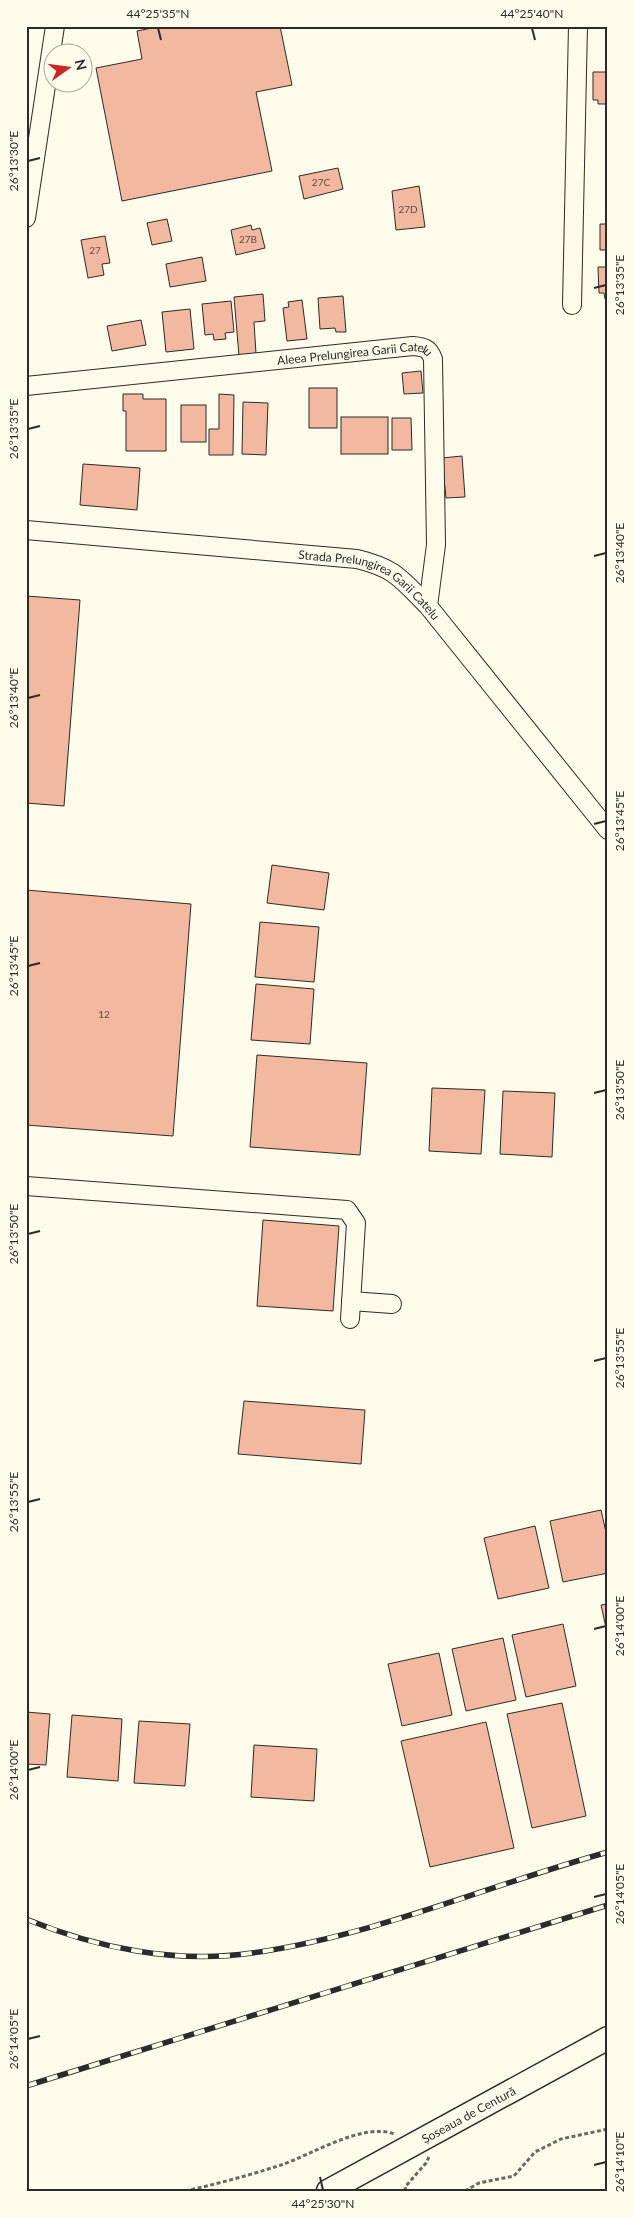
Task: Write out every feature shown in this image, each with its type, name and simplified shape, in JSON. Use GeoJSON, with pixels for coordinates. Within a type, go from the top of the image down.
{"type":"FeatureCollection","features":[{"type":"Feature","properties":{"kind":"main road","name":"Șoseaua de Centură"},"geometry":{"type":"LineString","coordinates":[[328,2191],[608,2038]]}},
{"type":"Feature","properties":{"kind":"street"},"geometry":{"type":"LineString","coordinates":[[26,218],[55,26]]}},
{"type":"Feature","properties":{"kind":"street"},"geometry":{"type":"LineString","coordinates":[[572,305],[578,26]]}},
{"type":"Feature","properties":{"kind":"street","name":"Aleea Prelungirea Garii Catelu"},"geometry":{"type":"LineString","coordinates":[[26,386],[413,346],[424,347],[430,351],[433,359],[436,526],[435,564],[428,606]]}},
{"type":"Feature","properties":{"kind":"street","name":"Strada Prelungirea Garii Catelu"},"geometry":{"type":"LineString","coordinates":[[26,530],[357,559],[381,565],[396,574],[428,606],[608,830]]}},
{"type":"Feature","properties":{"kind":"street"},"geometry":{"type":"LineString","coordinates":[[26,1186],[347,1210],[356,1223],[350,1319]]}},
{"type":"Feature","properties":{"kind":"street"},"geometry":{"type":"LineString","coordinates":[[350,1300],[392,1304]]}},
{"type":"Feature","properties":{"kind":"path"},"geometry":{"type":"LineString","coordinates":[[465,2191],[478,2183],[514,2176],[534,2152],[561,2139],[608,2129]]}},
{"type":"Feature","properties":{"kind":"path"},"geometry":{"type":"LineString","coordinates":[[185,2191],[282,2164],[337,2142],[375,2131],[390,2132],[404,2138],[420,2140],[431,2151],[426,2164],[405,2186],[406,2191]]}},
{"type":"Feature","properties":{"kind":"building"},"geometry":{"type":"Polygon","coordinates":[[[162,26],[280,26],[292,85],[256,92],[272,171],[122,201],[96,68],[142,59],[137,31],[162,26]]]}},
{"type":"Feature","properties":{"kind":"building"},"geometry":{"type":"Polygon","coordinates":[[[593,72],[608,72],[608,104],[598,104],[598,100],[593,100],[593,72]]]}},
{"type":"Feature","properties":{"kind":"building"},"geometry":{"type":"Polygon","coordinates":[[[338,168],[343,189],[304,199],[299,176],[338,168]]]}},
{"type":"Feature","properties":{"kind":"building"},"geometry":{"type":"Polygon","coordinates":[[[419,186],[425,227],[396,230],[392,191],[419,186]]]}},
{"type":"Feature","properties":{"kind":"building"},"geometry":{"type":"Polygon","coordinates":[[[606,216],[608,216],[608,250],[600,250],[600,224],[606,224],[606,216]]]}},
{"type":"Feature","properties":{"kind":"building"},"geometry":{"type":"Polygon","coordinates":[[[167,219],[172,241],[152,245],[147,223],[167,219]]]}},
{"type":"Feature","properties":{"kind":"building"},"geometry":{"type":"Polygon","coordinates":[[[251,225],[252,230],[260,228],[265,248],[236,255],[231,230],[251,225]]]}},
{"type":"Feature","properties":{"kind":"building"},"geometry":{"type":"Polygon","coordinates":[[[105,236],[110,263],[102,264],[104,275],[88,278],[81,240],[105,236]]]}},
{"type":"Feature","properties":{"kind":"building"},"geometry":{"type":"Polygon","coordinates":[[[202,257],[206,281],[170,287],[166,264],[202,257]]]}},
{"type":"Feature","properties":{"kind":"building"},"geometry":{"type":"Polygon","coordinates":[[[598,267],[608,267],[608,299],[605,299],[604,293],[599,293],[598,267]]]}},
{"type":"Feature","properties":{"kind":"building"},"geometry":{"type":"Polygon","coordinates":[[[263,294],[265,321],[254,322],[256,354],[239,356],[234,297],[263,294]]]}},
{"type":"Feature","properties":{"kind":"building"},"geometry":{"type":"Polygon","coordinates":[[[343,296],[346,332],[336,332],[335,328],[320,329],[318,298],[343,296]]]}},
{"type":"Feature","properties":{"kind":"building"},"geometry":{"type":"Polygon","coordinates":[[[302,300],[307,339],[287,341],[283,308],[289,307],[288,302],[302,300]]]}},
{"type":"Feature","properties":{"kind":"building"},"geometry":{"type":"Polygon","coordinates":[[[231,301],[234,332],[225,333],[226,339],[214,340],[213,334],[205,335],[202,304],[231,301]]]}},
{"type":"Feature","properties":{"kind":"building"},"geometry":{"type":"Polygon","coordinates":[[[190,309],[194,349],[166,352],[162,312],[190,309]]]}},
{"type":"Feature","properties":{"kind":"building"},"geometry":{"type":"Polygon","coordinates":[[[141,320],[146,345],[112,351],[107,326],[141,320]]]}},
{"type":"Feature","properties":{"kind":"building"},"geometry":{"type":"Polygon","coordinates":[[[421,371],[423,393],[404,394],[402,373],[421,371]]]}},
{"type":"Feature","properties":{"kind":"building"},"geometry":{"type":"Polygon","coordinates":[[[309,388],[337,388],[337,428],[309,428],[309,388]]]}},
{"type":"Feature","properties":{"kind":"building"},"geometry":{"type":"Polygon","coordinates":[[[123,394],[143,394],[143,399],[166,399],[166,451],[126,451],[126,411],[123,411],[123,394]]]}},
{"type":"Feature","properties":{"kind":"building"},"geometry":{"type":"Polygon","coordinates":[[[219,394],[234,395],[233,455],[209,455],[209,429],[219,429],[219,394]]]}},
{"type":"Feature","properties":{"kind":"building"},"geometry":{"type":"Polygon","coordinates":[[[243,402],[268,403],[266,455],[242,454],[243,402]]]}},
{"type":"Feature","properties":{"kind":"building"},"geometry":{"type":"Polygon","coordinates":[[[181,405],[206,405],[206,442],[181,442],[181,405]]]}},
{"type":"Feature","properties":{"kind":"building"},"geometry":{"type":"Polygon","coordinates":[[[341,417],[388,417],[388,454],[341,454],[341,417]]]}},
{"type":"Feature","properties":{"kind":"building"},"geometry":{"type":"Polygon","coordinates":[[[392,418],[411,418],[412,450],[392,450],[392,418]]]}},
{"type":"Feature","properties":{"kind":"building"},"geometry":{"type":"Polygon","coordinates":[[[462,456],[465,497],[446,498],[442,458],[462,456]]]}},
{"type":"Feature","properties":{"kind":"building"},"geometry":{"type":"Polygon","coordinates":[[[83,464],[140,468],[137,510],[80,505],[83,464]]]}},
{"type":"Feature","properties":{"kind":"building"},"geometry":{"type":"Polygon","coordinates":[[[26,596],[80,600],[64,806],[26,803],[26,596]]]}},
{"type":"Feature","properties":{"kind":"building"},"geometry":{"type":"Polygon","coordinates":[[[272,865],[329,873],[324,910],[267,903],[272,865]]]}},
{"type":"Feature","properties":{"kind":"building"},"geometry":{"type":"Polygon","coordinates":[[[26,890],[191,904],[173,1136],[26,1125],[26,890]]]}},
{"type":"Feature","properties":{"kind":"building"},"geometry":{"type":"Polygon","coordinates":[[[260,922],[319,927],[314,982],[255,977],[260,922]]]}},
{"type":"Feature","properties":{"kind":"building"},"geometry":{"type":"Polygon","coordinates":[[[256,984],[314,989],[310,1044],[251,1040],[256,984]]]}},
{"type":"Feature","properties":{"kind":"building"},"geometry":{"type":"Polygon","coordinates":[[[257,1055],[367,1063],[360,1155],[250,1147],[257,1055]]]}},
{"type":"Feature","properties":{"kind":"building"},"geometry":{"type":"Polygon","coordinates":[[[432,1088],[485,1090],[481,1154],[429,1151],[432,1088]]]}},
{"type":"Feature","properties":{"kind":"building"},"geometry":{"type":"Polygon","coordinates":[[[503,1091],[555,1093],[552,1157],[500,1154],[503,1091]]]}},
{"type":"Feature","properties":{"kind":"building"},"geometry":{"type":"Polygon","coordinates":[[[263,1220],[339,1226],[333,1311],[257,1306],[263,1220]]]}},
{"type":"Feature","properties":{"kind":"building"},"geometry":{"type":"Polygon","coordinates":[[[244,1401],[365,1410],[361,1464],[238,1454],[244,1401]]]}},
{"type":"Feature","properties":{"kind":"building"},"geometry":{"type":"Polygon","coordinates":[[[601,1510],[608,1541],[608,1573],[563,1582],[550,1521],[601,1510]]]}},
{"type":"Feature","properties":{"kind":"building"},"geometry":{"type":"Polygon","coordinates":[[[535,1526],[549,1588],[498,1599],[484,1538],[535,1526]]]}},
{"type":"Feature","properties":{"kind":"building"},"geometry":{"type":"Polygon","coordinates":[[[608,1604],[608,1637],[601,1605],[608,1604]]]}},
{"type":"Feature","properties":{"kind":"building"},"geometry":{"type":"Polygon","coordinates":[[[563,1624],[576,1686],[526,1697],[512,1635],[563,1624]]]}},
{"type":"Feature","properties":{"kind":"building"},"geometry":{"type":"Polygon","coordinates":[[[503,1638],[516,1700],[466,1711],[452,1649],[503,1638]]]}},
{"type":"Feature","properties":{"kind":"building"},"geometry":{"type":"Polygon","coordinates":[[[439,1653],[452,1715],[402,1726],[388,1664],[439,1653]]]}},
{"type":"Feature","properties":{"kind":"building"},"geometry":{"type":"Polygon","coordinates":[[[562,1703],[586,1816],[532,1828],[507,1714],[562,1703]]]}},
{"type":"Feature","properties":{"kind":"building"},"geometry":{"type":"Polygon","coordinates":[[[26,1712],[50,1714],[46,1765],[26,1764],[26,1712]]]}},
{"type":"Feature","properties":{"kind":"building"},"geometry":{"type":"Polygon","coordinates":[[[72,1715],[122,1719],[118,1781],[67,1777],[72,1715]]]}},
{"type":"Feature","properties":{"kind":"building"},"geometry":{"type":"Polygon","coordinates":[[[139,1721],[190,1724],[185,1786],[134,1783],[139,1721]]]}},
{"type":"Feature","properties":{"kind":"building"},"geometry":{"type":"Polygon","coordinates":[[[486,1722],[514,1848],[430,1867],[401,1741],[486,1722]]]}},
{"type":"Feature","properties":{"kind":"building"},"geometry":{"type":"Polygon","coordinates":[[[254,1745],[317,1749],[314,1801],[251,1797],[254,1745]]]}},
{"type":"Feature","properties":{"kind":"railway"},"geometry":{"type":"LineString","coordinates":[[26,1919],[80,1938],[137,1951],[194,1956],[252,1953],[342,1935],[608,1852]]}},
{"type":"Feature","properties":{"kind":"railway"},"geometry":{"type":"LineString","coordinates":[[26,2086],[608,1905]]}}]}
